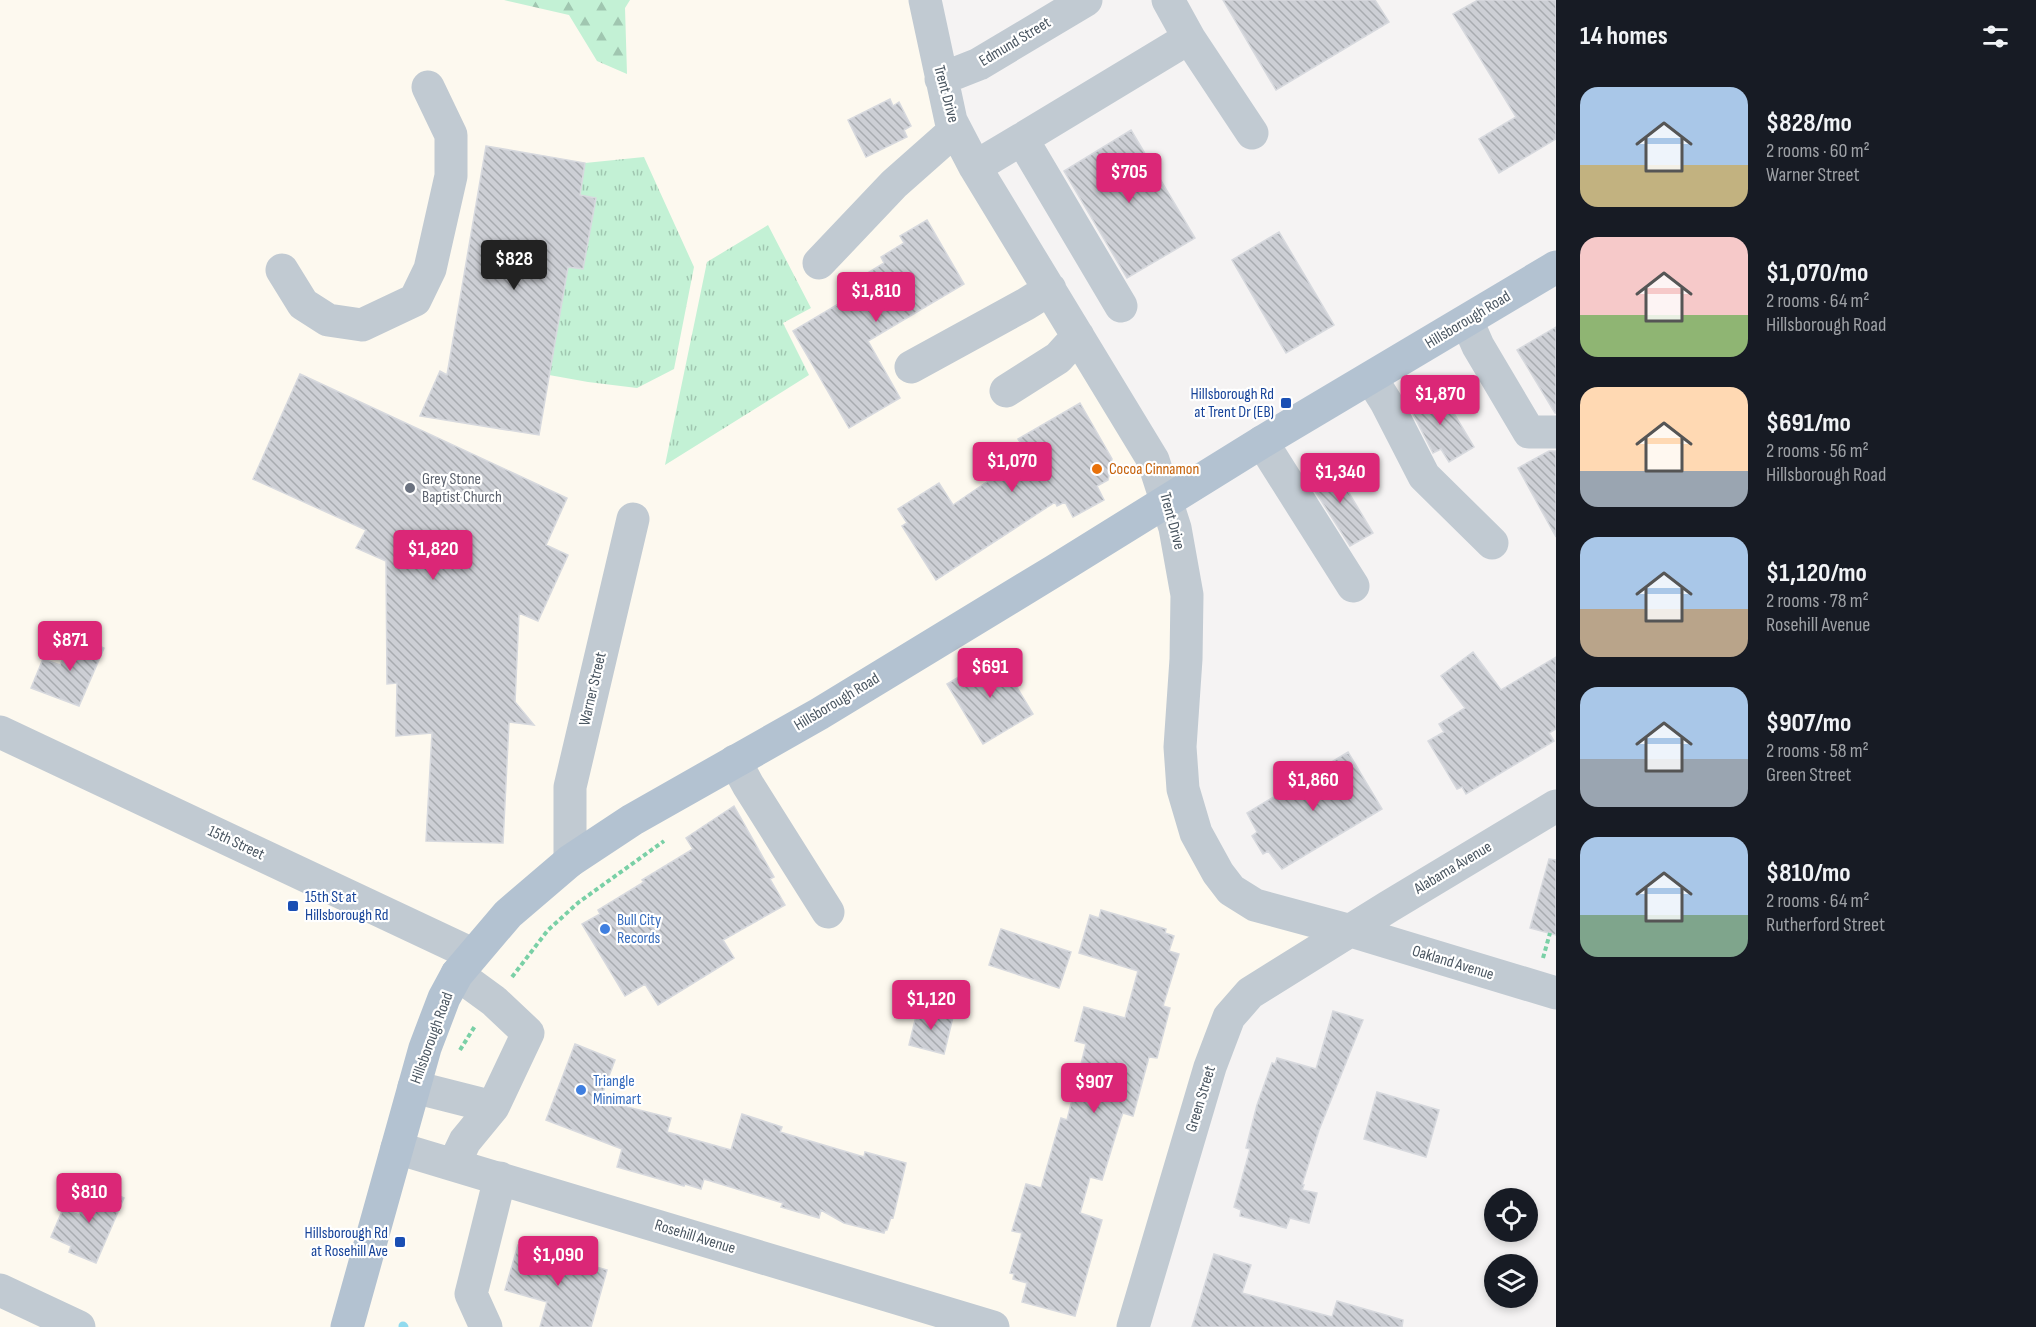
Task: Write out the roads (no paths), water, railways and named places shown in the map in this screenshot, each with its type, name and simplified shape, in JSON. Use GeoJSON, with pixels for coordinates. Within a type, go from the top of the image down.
{"type":"FeatureCollection","features":[{"type":"Feature","properties":{"kind":"main road","name":"Hillsborough Road"},"geometry":{"type":"LineString","coordinates":[[347,1327],[414,1087],[444,998],[464,964],[508,914],[570,861],[632,819],[819,714],[1262,442],[1556,267]]}},
{"type":"Feature","properties":{"kind":"street","name":"Trent Drive"},"geometry":{"type":"LineString","coordinates":[[925,0],[941,79],[955,130],[975,167],[1153,460],[1168,501],[1182,563],[1186,595],[1186,650],[1179,759],[1183,789],[1196,833],[1218,873],[1242,898],[1272,911],[1351,930]]}},
{"type":"Feature","properties":{"kind":"street","name":"Edmund Street"},"geometry":{"type":"LineString","coordinates":[[941,79],[979,64],[1086,0]]}},
{"type":"Feature","properties":{"kind":"street"},"geometry":{"type":"LineString","coordinates":[[1168,0],[1189,38],[1252,133]]}},
{"type":"Feature","properties":{"kind":"street"},"geometry":{"type":"LineString","coordinates":[[975,167],[1189,38]]}},
{"type":"Feature","properties":{"kind":"street"},"geometry":{"type":"LineString","coordinates":[[282,270],[303,304],[328,320],[362,325],[415,300],[430,269],[451,176],[451,135],[428,87]]}},
{"type":"Feature","properties":{"kind":"street"},"geometry":{"type":"LineString","coordinates":[[819,263],[894,183],[955,130]]}},
{"type":"Feature","properties":{"kind":"street"},"geometry":{"type":"LineString","coordinates":[[1022,139],[1121,306]]}},
{"type":"Feature","properties":{"kind":"street"},"geometry":{"type":"LineString","coordinates":[[911,367],[1050,289]]}},
{"type":"Feature","properties":{"kind":"street"},"geometry":{"type":"LineString","coordinates":[[1467,321],[1478,346],[1529,432],[1556,432]]}},
{"type":"Feature","properties":{"kind":"street"},"geometry":{"type":"LineString","coordinates":[[1006,391],[1058,358],[1078,336]]}},
{"type":"Feature","properties":{"kind":"street"},"geometry":{"type":"LineString","coordinates":[[1371,378],[1424,476],[1492,543]]}},
{"type":"Feature","properties":{"kind":"street"},"geometry":{"type":"LineString","coordinates":[[1262,442],[1353,586]]}},
{"type":"Feature","properties":{"kind":"street","name":"Warner Street"},"geometry":{"type":"LineString","coordinates":[[570,861],[570,787],[633,519]]}},
{"type":"Feature","properties":{"kind":"street","name":"15th Street"},"geometry":{"type":"LineString","coordinates":[[0,732],[464,964],[494,1001],[528,1032],[493,1107]]}},
{"type":"Feature","properties":{"kind":"street"},"geometry":{"type":"LineString","coordinates":[[735,761],[828,912]]}},
{"type":"Feature","properties":{"kind":"street","name":"Alabama Avenue"},"geometry":{"type":"LineString","coordinates":[[1351,930],[1556,806]]}},
{"type":"Feature","properties":{"kind":"street","name":"Oakland Avenue"},"geometry":{"type":"LineString","coordinates":[[1351,930],[1556,993]]}},
{"type":"Feature","properties":{"kind":"street","name":"Green Street"},"geometry":{"type":"LineString","coordinates":[[1133,1327],[1210,1067],[1229,1017],[1250,993],[1351,930]]}},
{"type":"Feature","properties":{"kind":"street"},"geometry":{"type":"LineString","coordinates":[[414,1087],[493,1107],[465,1141],[454,1164]]}},
{"type":"Feature","properties":{"kind":"street","name":"Rosehill Avenue"},"geometry":{"type":"LineString","coordinates":[[397,1148],[993,1327]]}},
{"type":"Feature","properties":{"kind":"street"},"geometry":{"type":"LineString","coordinates":[[486,1327],[471,1294],[500,1178]]}},
{"type":"Feature","properties":{"kind":"street"},"geometry":{"type":"LineString","coordinates":[[0,1290],[79,1327]]}},
{"type":"Feature","properties":{"kind":"place","name":"Hillsborough Rd at Trent Dr (EB)"},"geometry":{"type":"Point","coordinates":[1286,403]}},
{"type":"Feature","properties":{"kind":"place","name":"Cocoa Cinnamon"},"geometry":{"type":"Point","coordinates":[1097,469]}},
{"type":"Feature","properties":{"kind":"place","name":"Grey Stone Baptist Church"},"geometry":{"type":"Point","coordinates":[410,488]}},
{"type":"Feature","properties":{"kind":"place","name":"15th St at Hillsborough Rd"},"geometry":{"type":"Point","coordinates":[293,906]}},
{"type":"Feature","properties":{"kind":"place","name":"Bull City Records"},"geometry":{"type":"Point","coordinates":[605,929]}},
{"type":"Feature","properties":{"kind":"place","name":"Triangle Minimart"},"geometry":{"type":"Point","coordinates":[581,1090]}},
{"type":"Feature","properties":{"kind":"place","name":"Hillsborough Rd at Rosehill Ave"},"geometry":{"type":"Point","coordinates":[400,1242]}}]}
